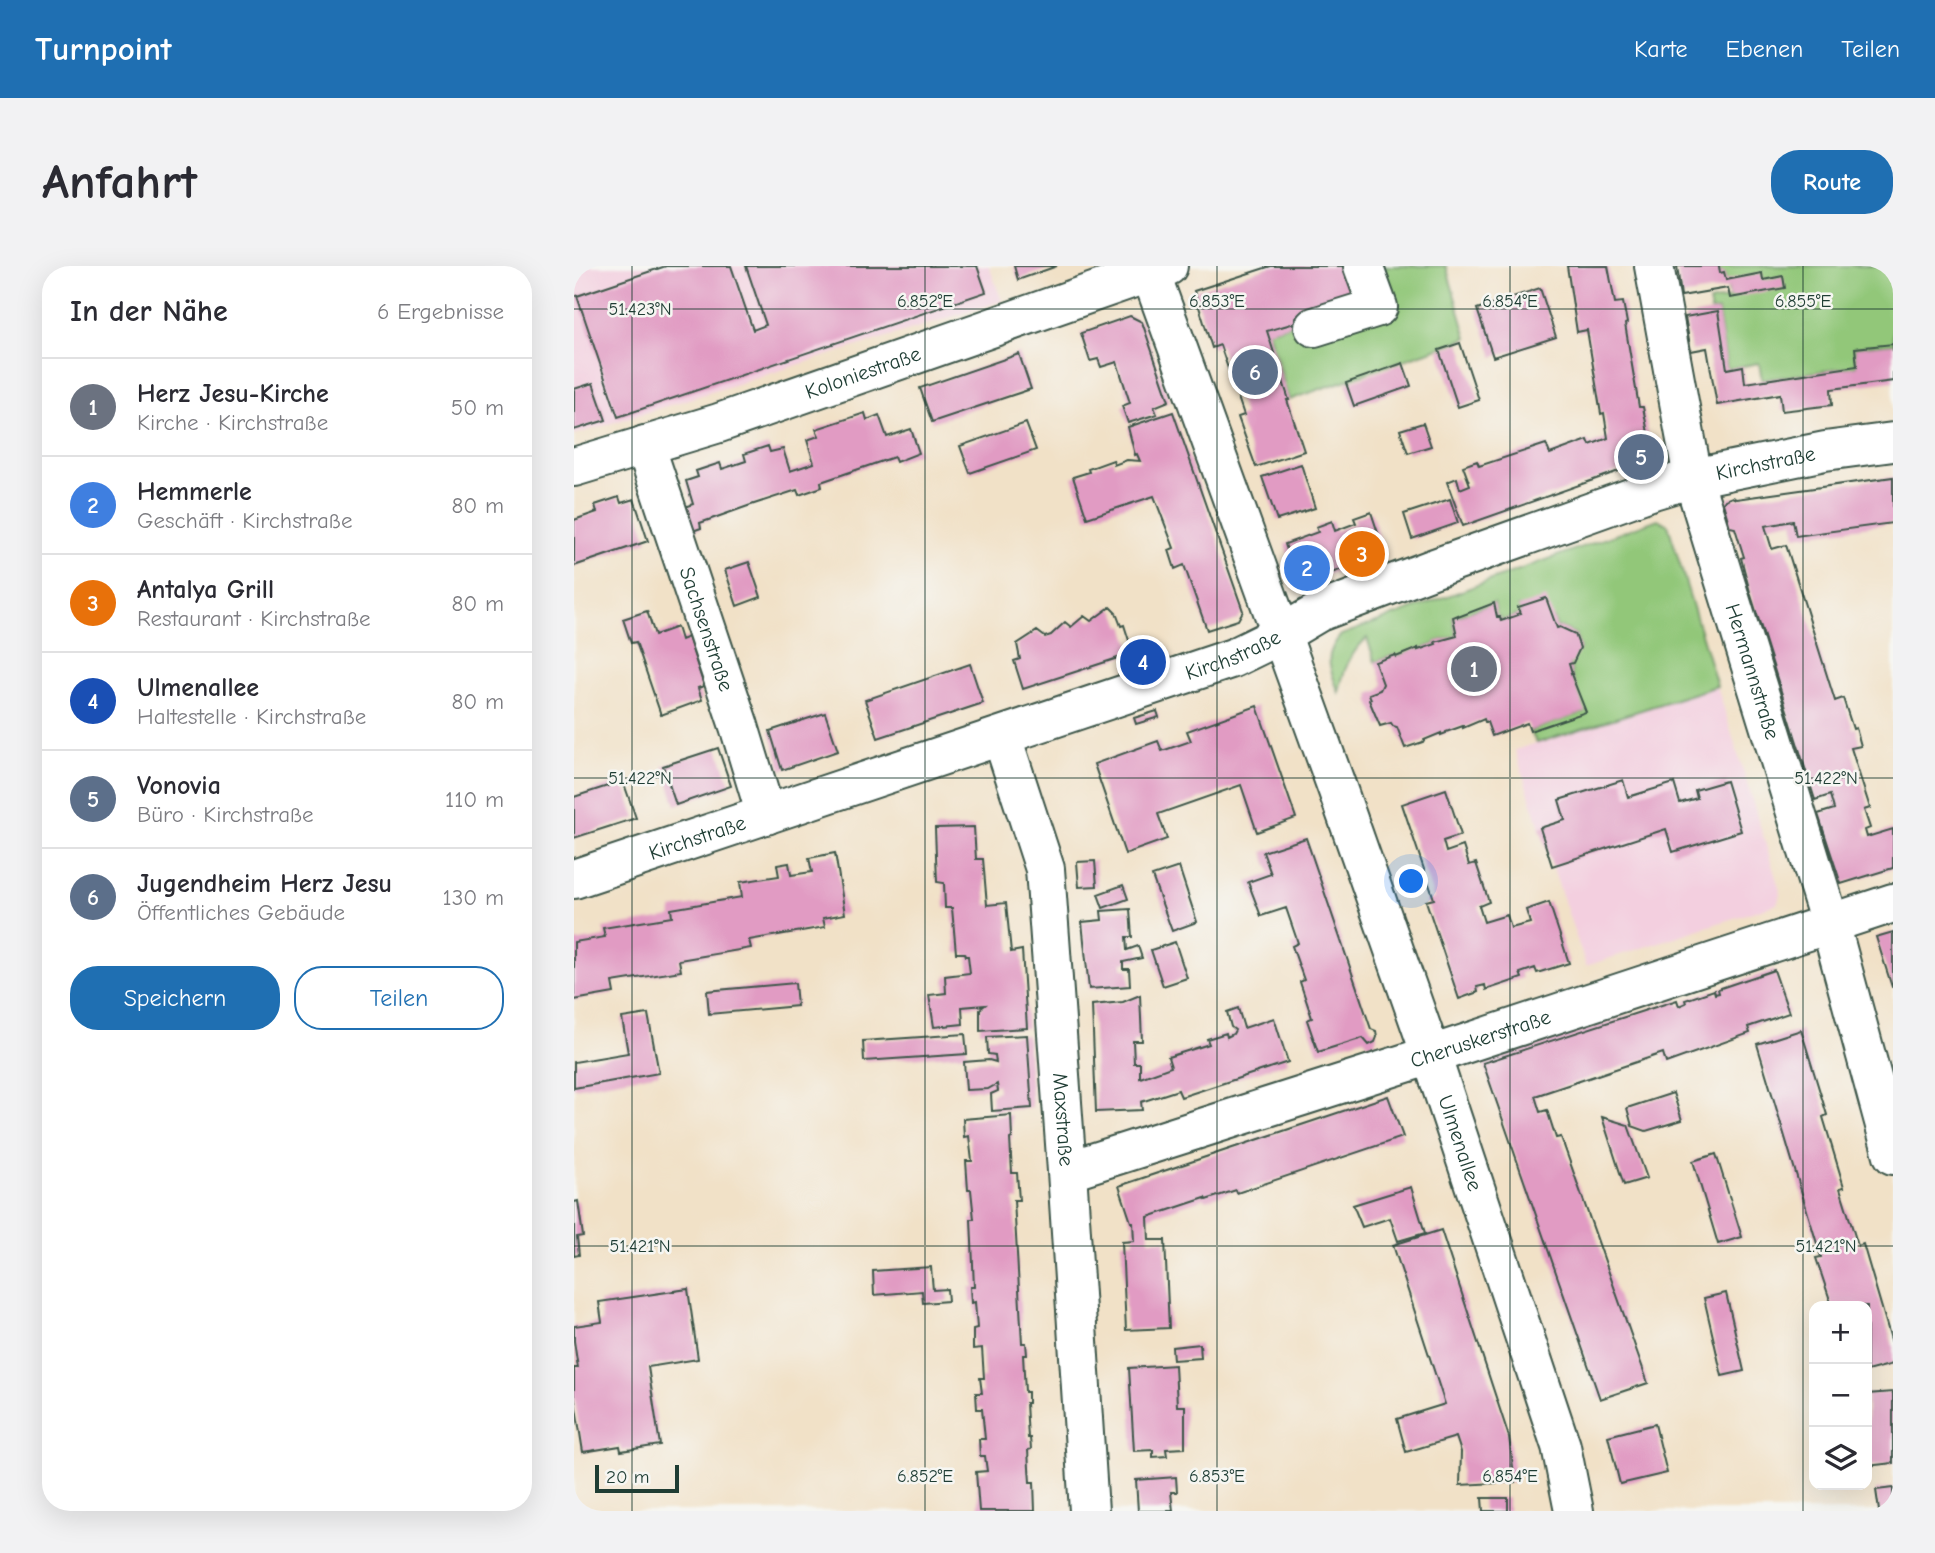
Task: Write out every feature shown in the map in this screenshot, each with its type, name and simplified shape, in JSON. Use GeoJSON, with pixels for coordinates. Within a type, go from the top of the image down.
{"type":"FeatureCollection","features":[{"type":"Feature","properties":{"kind":"street"},"geometry":{"type":"LineString","coordinates":[[1314,327],[1378,307],[1363,266]]}},
{"type":"Feature","properties":{"kind":"street","name":"Hermannstraße"},"geometry":{"type":"LineString","coordinates":[[1654,266],[1693,478],[1830,923],[1893,1155]]}},
{"type":"Feature","properties":{"kind":"street","name":"Koloniestraße"},"geometry":{"type":"LineString","coordinates":[[574,467],[786,400],[1155,268]]}},
{"type":"Feature","properties":{"kind":"street","name":"Ulmenallee"},"geometry":{"type":"LineString","coordinates":[[1155,268],[1431,1055],[1561,1446],[1574,1511]]}},
{"type":"Feature","properties":{"kind":"street","name":"Kirchstraße"},"geometry":{"type":"LineString","coordinates":[[574,879],[1233,658],[1319,612],[1653,490],[1693,478],[1825,451],[1893,442]]}},
{"type":"Feature","properties":{"kind":"street","name":"Sachsenstraße"},"geometry":{"type":"LineString","coordinates":[[645,445],[740,726],[766,815]]}},
{"type":"Feature","properties":{"kind":"street","name":"Maxstraße"},"geometry":{"type":"LineString","coordinates":[[1002,737],[1045,869],[1068,1171],[1088,1511]]}},
{"type":"Feature","properties":{"kind":"street","name":"Cheruskerstraße"},"geometry":{"type":"LineString","coordinates":[[1068,1171],[1893,903]]}},
{"type":"Feature","properties":{"kind":"shaded area"},"geometry":{"type":"Polygon","coordinates":[[[574,266],[989,266],[1002,301],[574,435],[574,266]]]}},
{"type":"Feature","properties":{"kind":"shaded area"},"geometry":{"type":"Polygon","coordinates":[[[1717,686],[1781,894],[1777,904],[1586,966],[1515,750],[1717,686]]]}},
{"type":"Feature","properties":{"kind":"green space"},"geometry":{"type":"Polygon","coordinates":[[[1357,266],[1446,266],[1467,338],[1289,400],[1268,331],[1357,305],[1357,266]]]}},
{"type":"Feature","properties":{"kind":"green space"},"geometry":{"type":"Polygon","coordinates":[[[1719,266],[1893,266],[1893,344],[1855,348],[1857,366],[1762,380],[1759,363],[1727,369],[1718,311],[1711,312],[1709,302],[1730,298],[1724,273],[1720,273],[1719,266]]]}},
{"type":"Feature","properties":{"kind":"green space"},"geometry":{"type":"Polygon","coordinates":[[[1658,519],[1668,525],[1717,686],[1537,743],[1530,731],[1585,712],[1569,664],[1580,648],[1575,634],[1557,628],[1554,619],[1519,607],[1521,613],[1501,621],[1500,617],[1497,617],[1494,603],[1453,618],[1457,636],[1396,657],[1395,655],[1375,662],[1367,638],[1348,663],[1339,693],[1331,669],[1330,656],[1341,635],[1658,519]]]}},
{"type":"Feature","properties":{"kind":"building"},"geometry":{"type":"Polygon","coordinates":[[[666,266],[731,266],[753,330],[766,325],[746,266],[977,266],[986,292],[618,417],[577,296],[666,266]]]}},
{"type":"Feature","properties":{"kind":"building"},"geometry":{"type":"Polygon","coordinates":[[[1014,266],[1057,266],[1018,280],[1014,266]]]}},
{"type":"Feature","properties":{"kind":"building"},"geometry":{"type":"Polygon","coordinates":[[[1271,266],[1357,266],[1358,305],[1267,331],[1304,451],[1256,467],[1238,417],[1244,415],[1220,345],[1212,348],[1194,291],[1271,266]]]}},
{"type":"Feature","properties":{"kind":"building"},"geometry":{"type":"Polygon","coordinates":[[[1567,266],[1608,266],[1615,303],[1623,302],[1639,407],[1643,407],[1653,459],[1463,526],[1447,482],[1457,478],[1460,489],[1470,485],[1463,466],[1477,461],[1479,466],[1546,444],[1550,454],[1588,440],[1590,445],[1608,438],[1604,413],[1601,414],[1587,330],[1577,332],[1567,266]]]}},
{"type":"Feature","properties":{"kind":"building"},"geometry":{"type":"Polygon","coordinates":[[[1677,266],[1719,266],[1720,273],[1724,272],[1726,280],[1762,273],[1763,280],[1783,276],[1785,288],[1730,298],[1728,288],[1681,296],[1677,266]]]}},
{"type":"Feature","properties":{"kind":"building"},"geometry":{"type":"Polygon","coordinates":[[[1540,288],[1556,337],[1493,357],[1477,309],[1540,288]]]}},
{"type":"Feature","properties":{"kind":"building"},"geometry":{"type":"Polygon","coordinates":[[[1718,311],[1727,369],[1743,366],[1745,383],[1857,366],[1855,348],[1893,344],[1893,381],[1831,389],[1832,405],[1782,411],[1780,394],[1717,405],[1707,348],[1691,351],[1685,317],[1718,311]]]}},
{"type":"Feature","properties":{"kind":"building"},"geometry":{"type":"Polygon","coordinates":[[[1130,316],[1142,322],[1169,401],[1154,407],[1157,414],[1128,423],[1122,406],[1130,403],[1117,362],[1101,367],[1098,359],[1090,361],[1081,333],[1130,316]]]}},
{"type":"Feature","properties":{"kind":"building"},"geometry":{"type":"Polygon","coordinates":[[[1460,343],[1479,400],[1458,407],[1439,350],[1460,343]]]}},
{"type":"Feature","properties":{"kind":"building"},"geometry":{"type":"Polygon","coordinates":[[[1019,354],[1031,389],[932,422],[920,388],[1019,354]]]}},
{"type":"Feature","properties":{"kind":"building"},"geometry":{"type":"Polygon","coordinates":[[[1403,363],[1411,386],[1354,406],[1346,383],[1403,363]]]}},
{"type":"Feature","properties":{"kind":"building"},"geometry":{"type":"Polygon","coordinates":[[[593,383],[606,420],[574,430],[574,389],[593,383]]]}},
{"type":"Feature","properties":{"kind":"building"},"geometry":{"type":"Polygon","coordinates":[[[1173,412],[1243,611],[1238,620],[1207,630],[1184,565],[1175,569],[1169,550],[1174,548],[1154,496],[1087,518],[1073,477],[1113,460],[1114,465],[1127,460],[1140,461],[1137,454],[1135,455],[1128,427],[1173,412]]]}},
{"type":"Feature","properties":{"kind":"building"},"geometry":{"type":"Polygon","coordinates":[[[865,413],[867,420],[879,415],[887,437],[911,429],[919,453],[896,462],[894,457],[821,482],[822,487],[799,495],[797,490],[748,506],[700,523],[701,528],[690,532],[681,508],[693,504],[686,481],[698,477],[696,471],[720,463],[722,469],[746,461],[744,454],[768,446],[770,452],[783,449],[790,471],[814,463],[807,440],[819,436],[816,429],[865,413]]]}},
{"type":"Feature","properties":{"kind":"building"},"geometry":{"type":"Polygon","coordinates":[[[1026,423],[1036,450],[970,473],[960,446],[1026,423]]]}},
{"type":"Feature","properties":{"kind":"building"},"geometry":{"type":"Polygon","coordinates":[[[1423,423],[1431,446],[1408,453],[1400,430],[1423,423]]]}},
{"type":"Feature","properties":{"kind":"building"},"geometry":{"type":"Polygon","coordinates":[[[1301,464],[1315,508],[1277,520],[1262,477],[1301,464]]]}},
{"type":"Feature","properties":{"kind":"building"},"geometry":{"type":"Polygon","coordinates":[[[1893,477],[1893,523],[1796,536],[1793,521],[1765,526],[1772,549],[1786,545],[1835,701],[1843,698],[1853,729],[1856,728],[1861,746],[1851,748],[1870,808],[1864,810],[1870,828],[1865,830],[1867,837],[1893,829],[1893,868],[1841,884],[1818,814],[1834,809],[1830,795],[1815,800],[1750,592],[1741,558],[1744,557],[1735,528],[1730,527],[1723,503],[1732,497],[1736,499],[1893,477]]]}},
{"type":"Feature","properties":{"kind":"building"},"geometry":{"type":"Polygon","coordinates":[[[619,497],[621,503],[634,499],[648,541],[574,566],[574,520],[597,512],[595,505],[619,497]]]}},
{"type":"Feature","properties":{"kind":"building"},"geometry":{"type":"Polygon","coordinates":[[[1450,499],[1458,523],[1412,539],[1404,514],[1450,499]]]}},
{"type":"Feature","properties":{"kind":"building"},"geometry":{"type":"Polygon","coordinates":[[[1371,512],[1385,554],[1306,582],[1296,579],[1285,544],[1318,532],[1316,527],[1332,521],[1335,531],[1356,523],[1354,518],[1371,512]]]}},
{"type":"Feature","properties":{"kind":"building"},"geometry":{"type":"Polygon","coordinates":[[[749,562],[761,597],[737,606],[725,570],[749,562]]]}},
{"type":"Feature","properties":{"kind":"building"},"geometry":{"type":"Polygon","coordinates":[[[1546,598],[1557,628],[1575,634],[1580,648],[1573,663],[1569,664],[1586,712],[1530,731],[1527,723],[1492,736],[1484,719],[1405,748],[1397,727],[1391,723],[1380,726],[1369,700],[1369,694],[1380,690],[1383,684],[1375,662],[1457,636],[1453,617],[1458,615],[1494,603],[1497,617],[1500,617],[1501,621],[1521,613],[1518,607],[1546,598]]]}},
{"type":"Feature","properties":{"kind":"building"},"geometry":{"type":"Polygon","coordinates":[[[1110,607],[1116,613],[1121,626],[1124,625],[1133,653],[1023,689],[1014,661],[1020,659],[1017,644],[1037,631],[1045,637],[1051,635],[1065,622],[1071,627],[1084,616],[1091,621],[1110,607]]]}},
{"type":"Feature","properties":{"kind":"building"},"geometry":{"type":"Polygon","coordinates":[[[647,611],[655,635],[677,627],[681,640],[688,637],[704,686],[698,688],[702,700],[661,715],[636,642],[631,643],[623,619],[647,611]]]}},
{"type":"Feature","properties":{"kind":"building"},"geometry":{"type":"Polygon","coordinates":[[[970,664],[983,703],[878,738],[865,700],[970,664]]]}},
{"type":"Feature","properties":{"kind":"building"},"geometry":{"type":"Polygon","coordinates":[[[1257,706],[1296,818],[1257,832],[1241,785],[1158,814],[1167,839],[1125,854],[1094,764],[1158,741],[1162,751],[1191,741],[1187,731],[1257,706]]]}},
{"type":"Feature","properties":{"kind":"building"},"geometry":{"type":"Polygon","coordinates":[[[1157,711],[1159,717],[1136,724],[1134,718],[1157,711]]]}},
{"type":"Feature","properties":{"kind":"building"},"geometry":{"type":"Polygon","coordinates":[[[825,713],[838,751],[782,770],[770,731],[825,713]]]}},
{"type":"Feature","properties":{"kind":"building"},"geometry":{"type":"Polygon","coordinates":[[[718,748],[731,786],[676,805],[663,766],[718,748]]]}},
{"type":"Feature","properties":{"kind":"building"},"geometry":{"type":"Polygon","coordinates":[[[1623,780],[1628,797],[1674,783],[1680,803],[1697,798],[1695,790],[1726,781],[1741,831],[1673,852],[1666,829],[1552,866],[1540,828],[1565,820],[1559,800],[1623,780]]]}},
{"type":"Feature","properties":{"kind":"building"},"geometry":{"type":"Polygon","coordinates":[[[623,781],[636,818],[574,838],[574,797],[623,781]]]}},
{"type":"Feature","properties":{"kind":"building"},"geometry":{"type":"Polygon","coordinates":[[[1446,789],[1461,835],[1443,841],[1446,852],[1463,846],[1469,865],[1476,863],[1489,902],[1479,906],[1484,922],[1507,915],[1511,928],[1530,923],[1526,910],[1549,902],[1569,963],[1537,973],[1535,968],[1520,973],[1522,978],[1486,990],[1485,985],[1477,987],[1478,992],[1459,999],[1426,901],[1434,899],[1402,804],[1446,789]]]}},
{"type":"Feature","properties":{"kind":"building"},"geometry":{"type":"Polygon","coordinates":[[[974,827],[976,859],[983,859],[987,905],[1006,903],[1011,952],[1022,950],[1027,1028],[980,1031],[980,1009],[985,1005],[962,1007],[963,1024],[934,1027],[929,995],[946,993],[945,976],[970,973],[968,956],[965,953],[956,953],[952,908],[945,908],[944,883],[937,882],[935,828],[974,827]]]}},
{"type":"Feature","properties":{"kind":"building"},"geometry":{"type":"Polygon","coordinates":[[[1306,838],[1371,1029],[1376,1031],[1375,1042],[1369,1045],[1363,1038],[1318,1052],[1307,1020],[1312,1018],[1300,982],[1304,980],[1292,946],[1298,943],[1286,908],[1261,916],[1248,882],[1271,874],[1263,852],[1306,838]]]}},
{"type":"Feature","properties":{"kind":"building"},"geometry":{"type":"Polygon","coordinates":[[[835,853],[845,914],[823,918],[825,927],[749,940],[751,948],[679,960],[681,971],[612,982],[614,993],[574,1000],[574,942],[605,937],[603,928],[672,917],[671,909],[742,897],[740,882],[779,876],[777,865],[789,863],[791,875],[812,872],[809,858],[835,853]]]}},
{"type":"Feature","properties":{"kind":"building"},"geometry":{"type":"Polygon","coordinates":[[[1095,861],[1097,886],[1079,887],[1077,862],[1095,861]]]}},
{"type":"Feature","properties":{"kind":"building"},"geometry":{"type":"Polygon","coordinates":[[[1179,867],[1197,922],[1172,931],[1152,876],[1179,867]]]}},
{"type":"Feature","properties":{"kind":"building"},"geometry":{"type":"Polygon","coordinates":[[[1123,885],[1128,899],[1103,908],[1098,894],[1123,885]]]}},
{"type":"Feature","properties":{"kind":"building"},"geometry":{"type":"Polygon","coordinates":[[[1130,909],[1132,937],[1126,937],[1127,950],[1138,946],[1142,958],[1123,962],[1123,969],[1129,969],[1130,986],[1089,989],[1082,922],[1102,920],[1101,911],[1130,909]]]}},
{"type":"Feature","properties":{"kind":"building"},"geometry":{"type":"Polygon","coordinates":[[[1893,932],[1893,987],[1892,987],[1876,937],[1893,932]]]}},
{"type":"Feature","properties":{"kind":"building"},"geometry":{"type":"Polygon","coordinates":[[[1175,942],[1187,978],[1163,986],[1151,950],[1175,942]]]}},
{"type":"Feature","properties":{"kind":"building"},"geometry":{"type":"Polygon","coordinates":[[[1774,970],[1789,1013],[1748,1027],[1750,1033],[1666,1063],[1663,1053],[1535,1096],[1540,1112],[1547,1110],[1556,1138],[1561,1137],[1648,1383],[1600,1399],[1483,1063],[1677,1000],[1679,1006],[1686,1003],[1685,1000],[1714,990],[1715,994],[1719,993],[1718,989],[1774,970]]]}},
{"type":"Feature","properties":{"kind":"building"},"geometry":{"type":"Polygon","coordinates":[[[795,983],[797,1006],[709,1014],[707,991],[795,983]]]}},
{"type":"Feature","properties":{"kind":"building"},"geometry":{"type":"Polygon","coordinates":[[[1140,995],[1142,1041],[1133,1041],[1134,1063],[1140,1063],[1140,1078],[1171,1067],[1168,1057],[1209,1044],[1207,1039],[1226,1033],[1227,1037],[1233,1034],[1235,1030],[1231,1027],[1227,1012],[1238,1008],[1244,1028],[1274,1018],[1288,1062],[1181,1097],[1178,1090],[1141,1102],[1142,1110],[1096,1112],[1092,1005],[1123,1002],[1140,995]]]}},
{"type":"Feature","properties":{"kind":"building"},"geometry":{"type":"Polygon","coordinates":[[[648,1014],[659,1073],[574,1088],[574,1062],[628,1053],[622,1018],[648,1014]]]}},
{"type":"Feature","properties":{"kind":"building"},"geometry":{"type":"Polygon","coordinates":[[[1801,1030],[1827,1115],[1823,1117],[1844,1187],[1840,1188],[1858,1246],[1863,1244],[1893,1346],[1893,1364],[1872,1370],[1872,1301],[1830,1301],[1816,1258],[1821,1257],[1757,1044],[1801,1030]]]}},
{"type":"Feature","properties":{"kind":"building"},"geometry":{"type":"Polygon","coordinates":[[[965,1034],[967,1054],[864,1061],[863,1041],[965,1034]]]}},
{"type":"Feature","properties":{"kind":"building"},"geometry":{"type":"Polygon","coordinates":[[[1027,1035],[1032,1108],[992,1111],[991,1094],[998,1091],[997,1084],[988,1089],[966,1090],[964,1062],[996,1062],[995,1055],[988,1054],[987,1037],[1027,1035]]]}},
{"type":"Feature","properties":{"kind":"building"},"geometry":{"type":"Polygon","coordinates":[[[1673,1093],[1682,1120],[1646,1131],[1632,1126],[1627,1108],[1673,1093]]]}},
{"type":"Feature","properties":{"kind":"building"},"geometry":{"type":"Polygon","coordinates":[[[1388,1096],[1403,1137],[1237,1193],[1236,1190],[1206,1200],[1205,1198],[1148,1217],[1149,1240],[1165,1240],[1169,1328],[1126,1330],[1122,1242],[1134,1241],[1133,1222],[1119,1186],[1388,1096]]]}},
{"type":"Feature","properties":{"kind":"building"},"geometry":{"type":"Polygon","coordinates":[[[1011,1115],[1012,1173],[1017,1173],[1019,1200],[1014,1200],[1022,1343],[1026,1343],[1027,1355],[1023,1355],[1025,1392],[1028,1392],[1026,1403],[1031,1449],[1028,1450],[1029,1468],[1030,1482],[1034,1482],[1035,1511],[979,1511],[976,1472],[987,1471],[985,1456],[980,1456],[979,1439],[985,1439],[982,1409],[977,1409],[976,1393],[982,1393],[980,1378],[984,1378],[982,1348],[973,1349],[973,1329],[977,1328],[975,1302],[971,1303],[970,1287],[974,1287],[971,1219],[974,1219],[966,1161],[972,1161],[969,1136],[964,1137],[963,1119],[1011,1115]]]}},
{"type":"Feature","properties":{"kind":"building"},"geometry":{"type":"Polygon","coordinates":[[[1602,1117],[1628,1125],[1647,1178],[1624,1185],[1602,1117]]]}},
{"type":"Feature","properties":{"kind":"building"},"geometry":{"type":"Polygon","coordinates":[[[1716,1154],[1742,1237],[1718,1244],[1693,1161],[1716,1154]]]}},
{"type":"Feature","properties":{"kind":"building"},"geometry":{"type":"Polygon","coordinates":[[[1411,1187],[1425,1233],[1398,1241],[1390,1218],[1362,1227],[1353,1205],[1411,1187]]]}},
{"type":"Feature","properties":{"kind":"building"},"geometry":{"type":"Polygon","coordinates":[[[578,1201],[583,1236],[577,1237],[579,1255],[574,1256],[574,1202],[578,1201]]]}},
{"type":"Feature","properties":{"kind":"building"},"geometry":{"type":"Polygon","coordinates":[[[1441,1230],[1509,1437],[1515,1482],[1460,1485],[1461,1452],[1456,1437],[1406,1452],[1397,1419],[1445,1404],[1393,1245],[1441,1230]]]}},
{"type":"Feature","properties":{"kind":"building"},"geometry":{"type":"Polygon","coordinates":[[[931,1267],[933,1290],[947,1289],[948,1301],[923,1303],[922,1291],[874,1295],[873,1271],[931,1267]]]}},
{"type":"Feature","properties":{"kind":"building"},"geometry":{"type":"Polygon","coordinates":[[[688,1289],[698,1359],[648,1367],[660,1445],[621,1451],[620,1446],[583,1452],[574,1395],[574,1368],[578,1368],[574,1326],[602,1322],[599,1302],[688,1289]]]}},
{"type":"Feature","properties":{"kind":"building"},"geometry":{"type":"Polygon","coordinates":[[[1726,1293],[1744,1371],[1722,1376],[1704,1298],[1726,1293]]]}},
{"type":"Feature","properties":{"kind":"building"},"geometry":{"type":"Polygon","coordinates":[[[1200,1344],[1201,1358],[1173,1360],[1172,1347],[1200,1344]]]}},
{"type":"Feature","properties":{"kind":"building"},"geometry":{"type":"Polygon","coordinates":[[[1175,1365],[1177,1406],[1185,1406],[1185,1448],[1166,1449],[1167,1456],[1153,1457],[1153,1450],[1134,1451],[1129,1368],[1175,1365]]]}},
{"type":"Feature","properties":{"kind":"building"},"geometry":{"type":"Polygon","coordinates":[[[1893,1392],[1893,1463],[1872,1465],[1872,1394],[1893,1392]]]}},
{"type":"Feature","properties":{"kind":"building"},"geometry":{"type":"Polygon","coordinates":[[[1655,1424],[1667,1473],[1620,1484],[1608,1436],[1655,1424]]]}},
{"type":"Feature","properties":{"kind":"building"},"geometry":{"type":"Polygon","coordinates":[[[1176,1477],[1177,1492],[1171,1492],[1173,1511],[1138,1511],[1136,1480],[1176,1477]]]}},
{"type":"Feature","properties":{"kind":"building"},"geometry":{"type":"Polygon","coordinates":[[[1893,1488],[1893,1511],[1879,1511],[1876,1490],[1893,1488]]]}},
{"type":"Feature","properties":{"kind":"building"},"geometry":{"type":"Polygon","coordinates":[[[1482,1498],[1508,1498],[1508,1511],[1483,1511],[1482,1498]]]}},
{"type":"Feature","properties":{"kind":"place","name":"Jugendheim Herz Jesu"},"geometry":{"type":"Point","coordinates":[1255,372]}},
{"type":"Feature","properties":{"kind":"place","name":"Vonovia"},"geometry":{"type":"Point","coordinates":[1641,457]}},
{"type":"Feature","properties":{"kind":"place","name":"Antalya Grill"},"geometry":{"type":"Point","coordinates":[1362,554]}},
{"type":"Feature","properties":{"kind":"place","name":"Hemmerle"},"geometry":{"type":"Point","coordinates":[1307,568]}},
{"type":"Feature","properties":{"kind":"place","name":"Ulmenallee"},"geometry":{"type":"Point","coordinates":[1143,662]}},
{"type":"Feature","properties":{"kind":"place","name":"Herz Jesu-Kirche"},"geometry":{"type":"Point","coordinates":[1474,669]}}]}
